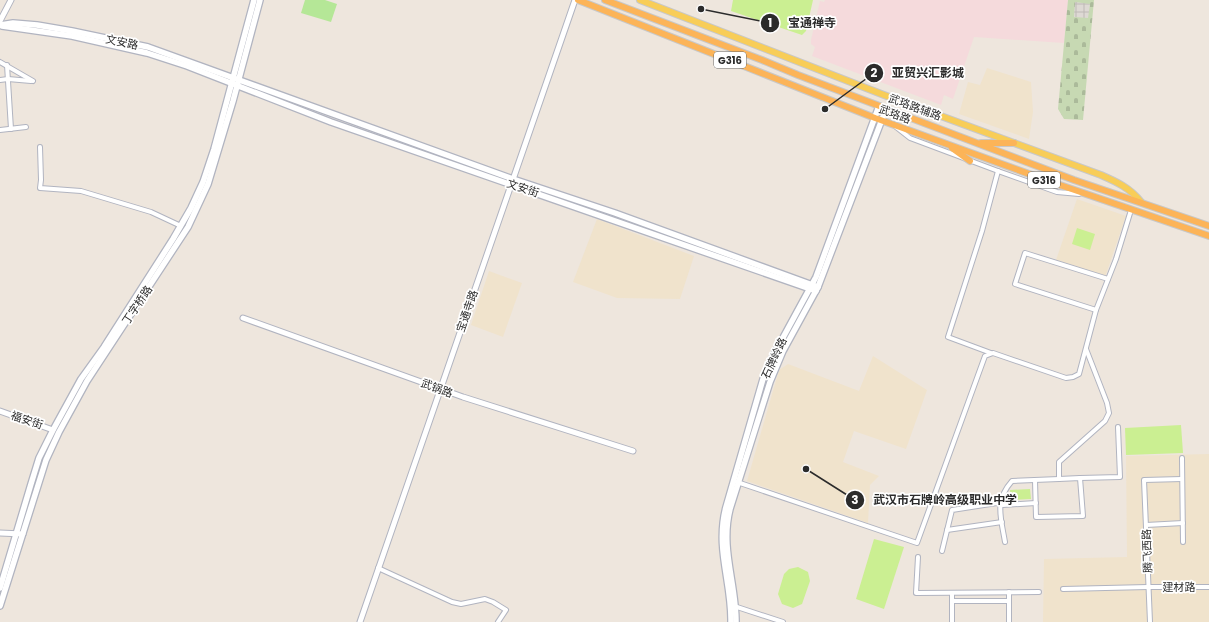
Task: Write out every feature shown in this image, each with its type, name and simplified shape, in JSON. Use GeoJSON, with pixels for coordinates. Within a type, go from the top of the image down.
{"type":"FeatureCollection","features":[{"type":"Feature","properties":{"kind":"highway","name":"武珞路"},"geometry":{"type":"LineString","coordinates":[[577,0],[875,118],[1085,194],[1208,236]]}},
{"type":"Feature","properties":{"kind":"highway","name":"武珞路"},"geometry":{"type":"LineString","coordinates":[[605,0],[975,143],[1074,180],[1209,226]]}},
{"type":"Feature","properties":{"kind":"highway"},"geometry":{"type":"LineString","coordinates":[[944,142],[970,161]]}},
{"type":"Feature","properties":{"kind":"highway"},"geometry":{"type":"LineString","coordinates":[[975,143],[1014,143]]}},
{"type":"Feature","properties":{"kind":"main road","name":"丁字桥路"},"geometry":{"type":"LineString","coordinates":[[0,588],[46,460],[70,411],[109,347],[180,240],[208,184],[235,82],[254,0]]}},
{"type":"Feature","properties":{"kind":"main road","name":"丁字桥路"},"geometry":{"type":"LineString","coordinates":[[0,606],[37,465],[53,430],[81,379],[104,347],[191,208],[203,182],[214,149],[260,0]]}},
{"type":"Feature","properties":{"kind":"main road","name":"武珞路辅路"},"geometry":{"type":"LineString","coordinates":[[640,0],[778,55],[1114,180],[1131,191],[1141,202]]}},
{"type":"Feature","properties":{"kind":"main road","name":"文安路"},"geometry":{"type":"LineString","coordinates":[[0,25],[13,23],[38,25],[148,47],[235,82]]}},
{"type":"Feature","properties":{"kind":"main road","name":"文安街"},"geometry":{"type":"LineString","coordinates":[[235,82],[512,182],[615,213],[814,288]]}},
{"type":"Feature","properties":{"kind":"main road","name":"石牌岭路"},"geometry":{"type":"LineString","coordinates":[[814,288],[879,106]]}},
{"type":"Feature","properties":{"kind":"main road","name":"石牌岭路"},"geometry":{"type":"LineString","coordinates":[[736,622],[722,555],[724,513],[736,482],[763,379],[773,356],[814,288],[886,109]]}},
{"type":"Feature","properties":{"kind":"main road","name":"石牌岭路"},"geometry":{"type":"LineString","coordinates":[[731,622],[732,606]]}},
{"type":"Feature","properties":{"kind":"street"},"geometry":{"type":"LineString","coordinates":[[0,21],[11,0]]}},
{"type":"Feature","properties":{"kind":"street","name":"宝通寺路"},"geometry":{"type":"LineString","coordinates":[[360,622],[512,182],[577,0]]}},
{"type":"Feature","properties":{"kind":"street"},"geometry":{"type":"LineString","coordinates":[[0,62],[33,81],[8,79],[0,80]]}},
{"type":"Feature","properties":{"kind":"street"},"geometry":{"type":"LineString","coordinates":[[7,65],[11,129]]}},
{"type":"Feature","properties":{"kind":"street"},"geometry":{"type":"LineString","coordinates":[[892,124],[910,138],[970,161],[1057,192],[1085,194]]}},
{"type":"Feature","properties":{"kind":"street"},"geometry":{"type":"LineString","coordinates":[[0,130],[26,127]]}},
{"type":"Feature","properties":{"kind":"street"},"geometry":{"type":"LineString","coordinates":[[40,147],[40,188],[82,191],[151,212],[181,226]]}},
{"type":"Feature","properties":{"kind":"street"},"geometry":{"type":"LineString","coordinates":[[998,171],[982,231],[948,337],[1069,378],[1079,374],[1096,310],[1131,210]]}},
{"type":"Feature","properties":{"kind":"street"},"geometry":{"type":"LineString","coordinates":[[1096,310],[1015,284],[1025,253],[1108,279]]}},
{"type":"Feature","properties":{"kind":"street","name":"武锅路"},"geometry":{"type":"LineString","coordinates":[[243,318],[440,389],[633,452]]}},
{"type":"Feature","properties":{"kind":"street"},"geometry":{"type":"LineString","coordinates":[[1059,479],[1059,462],[1105,421],[1109,414],[1107,403],[1085,348]]}},
{"type":"Feature","properties":{"kind":"street"},"geometry":{"type":"LineString","coordinates":[[736,482],[917,543],[985,356],[992,353]]}},
{"type":"Feature","properties":{"kind":"street","name":"福安街"},"geometry":{"type":"LineString","coordinates":[[0,411],[53,430]]}},
{"type":"Feature","properties":{"kind":"street"},"geometry":{"type":"LineString","coordinates":[[1005,542],[1000,504],[1003,492],[1012,481],[1120,478],[1118,427]]}},
{"type":"Feature","properties":{"kind":"street"},"geometry":{"type":"LineString","coordinates":[[1182,458],[1183,542]]}},
{"type":"Feature","properties":{"kind":"street"},"geometry":{"type":"LineString","coordinates":[[1035,480],[1036,517],[1082,516],[1080,478]]}},
{"type":"Feature","properties":{"kind":"street","name":"腾飞西路"},"geometry":{"type":"LineString","coordinates":[[1150,622],[1144,480],[1182,479]]}},
{"type":"Feature","properties":{"kind":"street"},"geometry":{"type":"LineString","coordinates":[[942,551],[952,510],[997,503],[1003,505],[1036,503]]}},
{"type":"Feature","properties":{"kind":"street"},"geometry":{"type":"LineString","coordinates":[[947,530],[1002,522]]}},
{"type":"Feature","properties":{"kind":"street"},"geometry":{"type":"LineString","coordinates":[[1146,525],[1183,523]]}},
{"type":"Feature","properties":{"kind":"street"},"geometry":{"type":"LineString","coordinates":[[0,533],[20,534]]}},
{"type":"Feature","properties":{"kind":"street"},"geometry":{"type":"LineString","coordinates":[[918,557],[916,593],[1040,592]]}},
{"type":"Feature","properties":{"kind":"street"},"geometry":{"type":"LineString","coordinates":[[378,568],[452,602],[461,604],[485,599],[493,602],[506,610],[498,622]]}},
{"type":"Feature","properties":{"kind":"street","name":"建材路"},"geometry":{"type":"LineString","coordinates":[[1063,589],[1148,586],[1209,587]]}},
{"type":"Feature","properties":{"kind":"street"},"geometry":{"type":"LineString","coordinates":[[1009,592],[1009,622]]}},
{"type":"Feature","properties":{"kind":"street"},"geometry":{"type":"LineString","coordinates":[[952,593],[952,622]]}},
{"type":"Feature","properties":{"kind":"street"},"geometry":{"type":"LineString","coordinates":[[952,601],[1009,601]]}},
{"type":"Feature","properties":{"kind":"street"},"geometry":{"type":"LineString","coordinates":[[732,606],[783,622]]}},
{"type":"Feature","properties":{"kind":"shaded area"},"geometry":{"type":"Polygon","coordinates":[[[825,0],[1068,0],[1064,43],[974,37],[953,99],[944,95],[941,105],[812,56],[815,47],[811,44],[811,40],[820,1],[824,2],[825,0]]]}},
{"type":"Feature","properties":{"kind":"shaded area"},"geometry":{"type":"Polygon","coordinates":[[[1075,2],[1090,4],[1088,18],[1074,17],[1075,2]]]}},
{"type":"Feature","properties":{"kind":"shaded area"},"geometry":{"type":"Polygon","coordinates":[[[987,68],[1031,82],[1033,112],[1029,139],[959,114],[968,82],[980,85],[987,68]]]}},
{"type":"Feature","properties":{"kind":"shaded area"},"geometry":{"type":"Polygon","coordinates":[[[1077,199],[1126,216],[1105,277],[1056,260],[1077,199]]]}},
{"type":"Feature","properties":{"kind":"shaded area"},"geometry":{"type":"Polygon","coordinates":[[[597,219],[694,256],[680,299],[617,298],[573,282],[597,219]]]}},
{"type":"Feature","properties":{"kind":"shaded area"},"geometry":{"type":"Polygon","coordinates":[[[489,271],[522,283],[503,337],[471,325],[489,271]]]}},
{"type":"Feature","properties":{"kind":"shaded area"},"geometry":{"type":"Polygon","coordinates":[[[873,356],[927,390],[906,449],[854,431],[843,462],[879,476],[870,485],[868,523],[747,481],[779,370],[788,364],[859,391],[873,356]]]}},
{"type":"Feature","properties":{"kind":"shaded area"},"geometry":{"type":"Polygon","coordinates":[[[1209,454],[1209,622],[1043,622],[1044,559],[1127,557],[1126,456],[1209,454]]]}},
{"type":"Feature","properties":{"kind":"green space"},"geometry":{"type":"Polygon","coordinates":[[[305,0],[325,0],[337,4],[331,22],[301,13],[305,0]]]}},
{"type":"Feature","properties":{"kind":"green space"},"geometry":{"type":"Polygon","coordinates":[[[733,0],[813,0],[806,31],[802,35],[731,11],[733,0]]]}},
{"type":"Feature","properties":{"kind":"green space"},"geometry":{"type":"Polygon","coordinates":[[[1068,0],[1094,0],[1083,120],[1064,119],[1058,109],[1068,0]]]}},
{"type":"Feature","properties":{"kind":"green space"},"geometry":{"type":"Polygon","coordinates":[[[1077,228],[1095,234],[1090,250],[1072,244],[1077,228]]]}},
{"type":"Feature","properties":{"kind":"green space"},"geometry":{"type":"Polygon","coordinates":[[[1181,425],[1183,453],[1126,455],[1125,428],[1181,425]]]}},
{"type":"Feature","properties":{"kind":"green space"},"geometry":{"type":"Polygon","coordinates":[[[1030,489],[1031,499],[1011,500],[1010,490],[1030,489]]]}},
{"type":"Feature","properties":{"kind":"green space"},"geometry":{"type":"Polygon","coordinates":[[[874,539],[904,547],[884,609],[856,599],[874,539]]]}},
{"type":"Feature","properties":{"kind":"green space"},"geometry":{"type":"Polygon","coordinates":[[[798,567],[808,572],[810,581],[802,604],[793,608],[782,604],[778,594],[784,574],[789,569],[798,567]]]}},
{"type":"Feature","properties":{"kind":"place","name":"宝通禅寺"},"geometry":{"type":"Point","coordinates":[701,9]}},
{"type":"Feature","properties":{"kind":"place","name":"亚贸兴汇影城"},"geometry":{"type":"Point","coordinates":[825,109]}},
{"type":"Feature","properties":{"kind":"place","name":"武汉市石牌岭高级职业中学"},"geometry":{"type":"Point","coordinates":[806,469]}}]}
